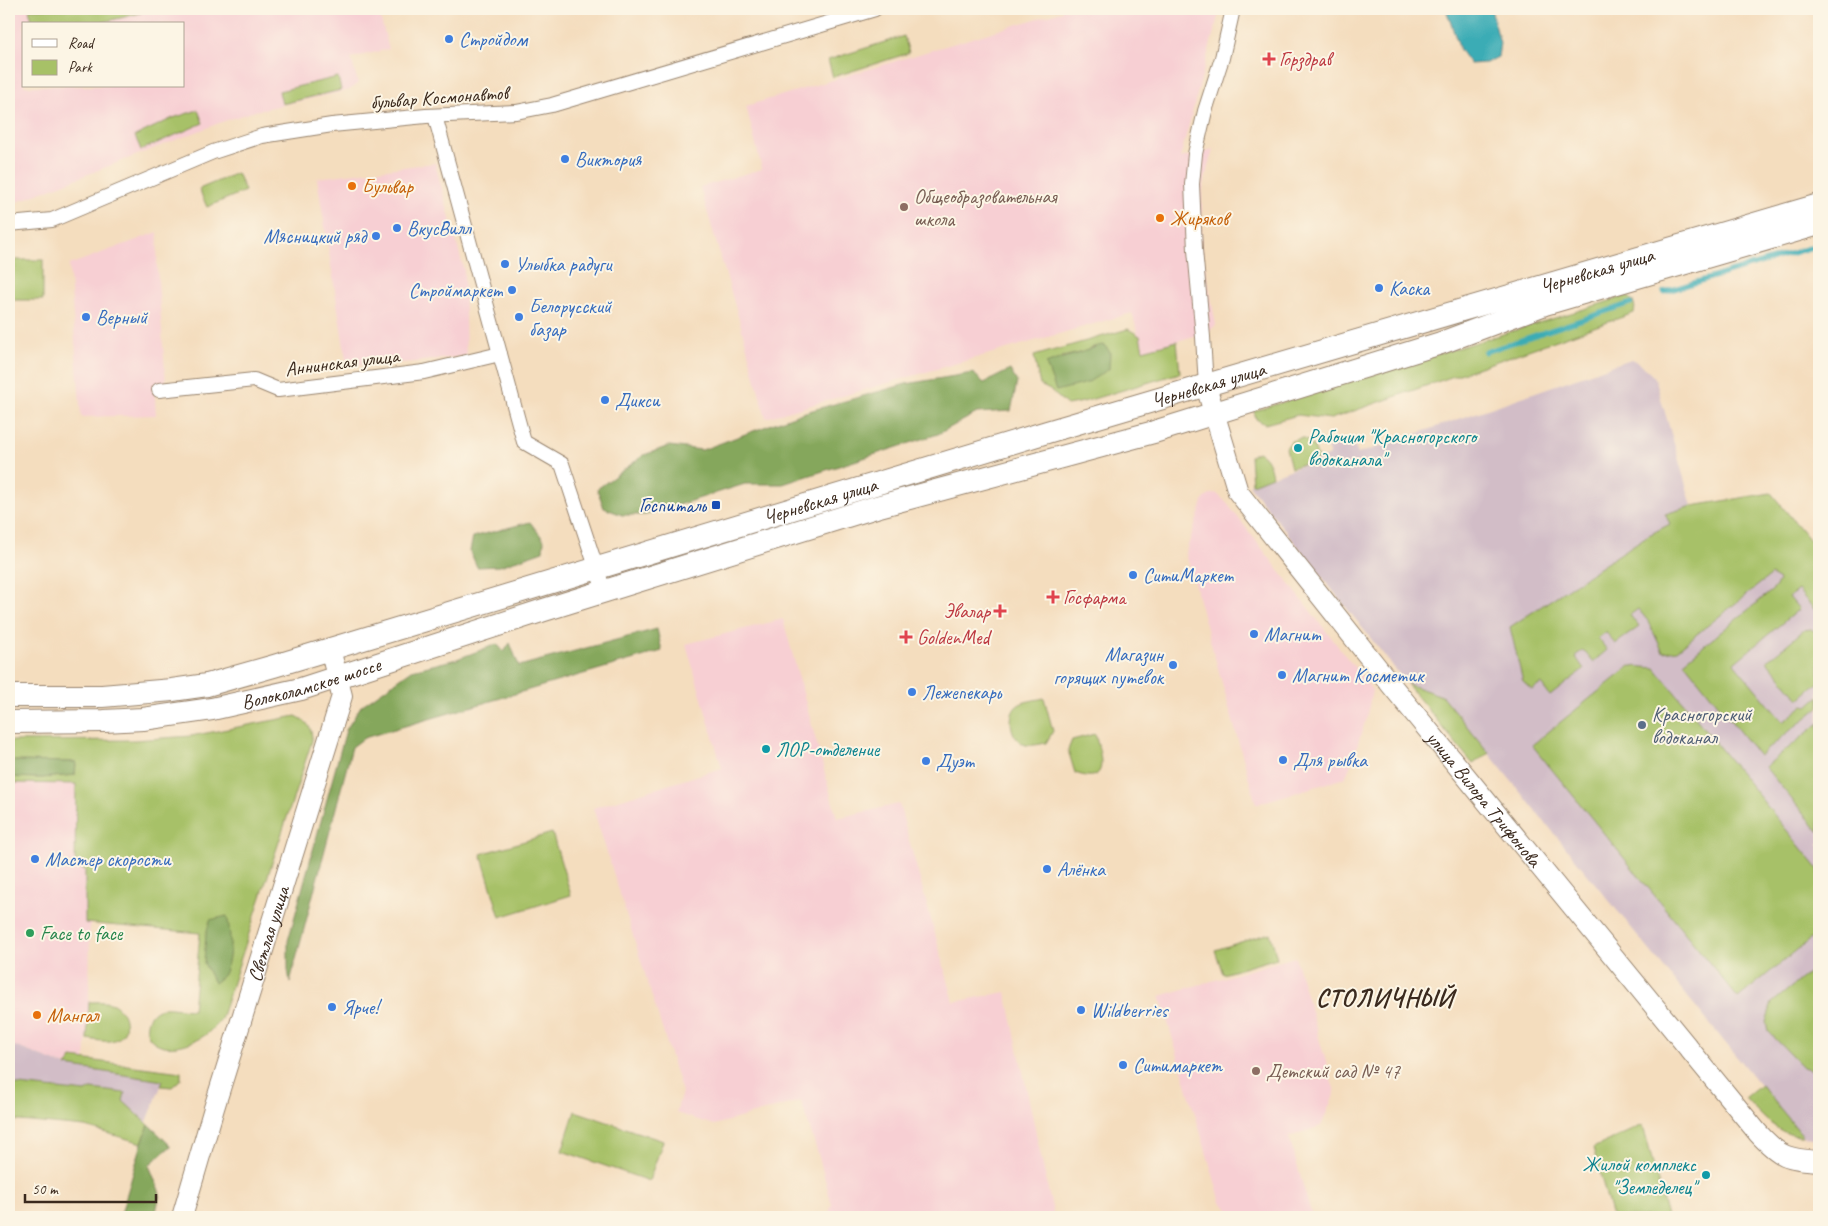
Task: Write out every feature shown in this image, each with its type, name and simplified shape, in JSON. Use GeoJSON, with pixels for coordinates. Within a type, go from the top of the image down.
{"type":"FeatureCollection","features":[{"type":"Feature","properties":{"kind":"main road","name":"Черневская улица"},"geometry":{"type":"LineString","coordinates":[[597,569],[1047,432],[1819,205]]}},
{"type":"Feature","properties":{"kind":"main road","name":"Черневская улица"},"geometry":{"type":"LineString","coordinates":[[604,591],[876,507],[1154,432],[1440,343],[1545,304],[1819,224]]}},
{"type":"Feature","properties":{"kind":"main road","name":"Волоколамское шоссе"},"geometry":{"type":"LineString","coordinates":[[9,696],[102,696],[207,685],[597,569]]}},
{"type":"Feature","properties":{"kind":"main road","name":"Волоколамское шоссе"},"geometry":{"type":"LineString","coordinates":[[9,722],[143,719],[212,710],[282,694],[338,678],[604,591]]}},
{"type":"Feature","properties":{"kind":"street","name":"бульвар Космонавтов"},"geometry":{"type":"LineString","coordinates":[[9,224],[52,220],[213,152],[262,136],[332,125],[436,116],[516,112],[552,105],[875,9]]}},
{"type":"Feature","properties":{"kind":"street"},"geometry":{"type":"LineString","coordinates":[[1206,386],[1195,250],[1192,184],[1195,154],[1205,111],[1222,58],[1233,9]]}},
{"type":"Feature","properties":{"kind":"street"},"geometry":{"type":"LineString","coordinates":[[436,116],[524,442],[562,464],[604,591]]}},
{"type":"Feature","properties":{"kind":"street","name":"Аннинская улица"},"geometry":{"type":"LineString","coordinates":[[159,390],[254,380],[278,390],[424,372],[500,354]]}},
{"type":"Feature","properties":{"kind":"street","name":"улица Вилора Трифонова"},"geometry":{"type":"LineString","coordinates":[[1206,386],[1238,492],[1392,686],[1758,1133],[1773,1149],[1787,1157],[1819,1161]]}},
{"type":"Feature","properties":{"kind":"street","name":"Светлая улица"},"geometry":{"type":"LineString","coordinates":[[182,1217],[342,696],[330,649]]}},
{"type":"Feature","properties":{"kind":"shaded area"},"geometry":{"type":"Polygon","coordinates":[[[9,9],[378,9],[389,49],[351,58],[358,83],[350,90],[255,111],[227,120],[9,205],[9,9]]]}},
{"type":"Feature","properties":{"kind":"shaded area","name":"Общеобразовательная школа"},"geometry":{"type":"Polygon","coordinates":[[[1062,9],[1220,9],[1180,158],[1213,149],[1202,192],[1201,245],[1216,325],[1208,332],[1143,351],[1132,313],[766,418],[700,187],[762,169],[746,106],[1062,11],[1062,9]]]}},
{"type":"Feature","properties":{"kind":"shaded area"},"geometry":{"type":"Polygon","coordinates":[[[435,163],[464,270],[466,356],[415,362],[347,366],[317,178],[435,163]]]}},
{"type":"Feature","properties":{"kind":"shaded area"},"geometry":{"type":"Polygon","coordinates":[[[158,232],[157,267],[166,384],[154,385],[156,415],[81,417],[69,265],[158,232]]]}},
{"type":"Feature","properties":{"kind":"shaded area","name":"Красногорский водоканал"},"geometry":{"type":"Polygon","coordinates":[[[1631,359],[1639,363],[1655,378],[1692,506],[1771,493],[1819,551],[1819,1140],[1803,1136],[1776,1105],[1442,696],[1407,684],[1249,485],[1330,455],[1327,448],[1346,441],[1349,448],[1355,446],[1358,454],[1631,359]]]}},
{"type":"Feature","properties":{"kind":"shaded area"},"geometry":{"type":"Polygon","coordinates":[[[1216,493],[1226,502],[1372,690],[1367,716],[1345,778],[1256,804],[1186,554],[1204,499],[1216,493]]]}},
{"type":"Feature","properties":{"kind":"shaded area"},"geometry":{"type":"Polygon","coordinates":[[[783,619],[837,818],[899,804],[954,1002],[1006,992],[1054,1217],[827,1217],[832,1205],[801,1101],[714,1125],[676,1113],[682,1092],[593,808],[722,768],[686,644],[783,619]]]}},
{"type":"Feature","properties":{"kind":"shaded area"},"geometry":{"type":"Polygon","coordinates":[[[9,783],[76,784],[75,866],[85,870],[85,922],[90,923],[89,1002],[85,1060],[72,1058],[66,1066],[9,1044],[9,783]]]}},
{"type":"Feature","properties":{"kind":"shaded area","name":"Детский сад № 47"},"geometry":{"type":"Polygon","coordinates":[[[1295,957],[1335,1092],[1321,1126],[1289,1137],[1312,1216],[1237,1217],[1221,1202],[1160,996],[1295,957]]]}},
{"type":"Feature","properties":{"kind":"shaded area"},"geometry":{"type":"Polygon","coordinates":[[[9,1044],[66,1066],[163,1081],[139,1142],[85,1127],[9,1120],[9,1044]]]}},
{"type":"Feature","properties":{"kind":"green space"},"geometry":{"type":"Polygon","coordinates":[[[29,9],[140,9],[141,13],[103,22],[32,22],[29,9]]]}},
{"type":"Feature","properties":{"kind":"green space"},"geometry":{"type":"Polygon","coordinates":[[[904,36],[909,53],[833,77],[828,60],[904,36]]]}},
{"type":"Feature","properties":{"kind":"green space"},"geometry":{"type":"Polygon","coordinates":[[[338,77],[341,90],[282,104],[279,91],[338,77]]]}},
{"type":"Feature","properties":{"kind":"green space"},"geometry":{"type":"Polygon","coordinates":[[[198,110],[203,123],[141,150],[135,136],[173,118],[198,110]]]}},
{"type":"Feature","properties":{"kind":"green space"},"geometry":{"type":"Polygon","coordinates":[[[237,173],[245,191],[207,207],[199,189],[237,173]]]}},
{"type":"Feature","properties":{"kind":"green space"},"geometry":{"type":"Polygon","coordinates":[[[9,260],[43,260],[43,300],[9,300],[9,260]]]}},
{"type":"Feature","properties":{"kind":"green space"},"geometry":{"type":"Polygon","coordinates":[[[1626,296],[1634,303],[1634,313],[1331,419],[1298,415],[1265,424],[1256,419],[1254,411],[1626,296]]]}},
{"type":"Feature","properties":{"kind":"green space"},"geometry":{"type":"Polygon","coordinates":[[[1128,329],[1140,336],[1143,350],[1177,341],[1180,373],[1067,405],[1050,390],[1040,385],[1034,356],[1128,329]],[[1095,346],[1087,351],[1062,357],[1056,391],[1095,346]]]}},
{"type":"Feature","properties":{"kind":"green space"},"geometry":{"type":"Polygon","coordinates":[[[1104,345],[1110,352],[1109,369],[1087,383],[1056,391],[1046,364],[1104,345]]]}},
{"type":"Feature","properties":{"kind":"green space"},"geometry":{"type":"Polygon","coordinates":[[[1010,370],[1017,382],[1011,411],[977,413],[938,434],[783,484],[745,484],[646,515],[622,515],[604,508],[597,489],[644,455],[669,446],[702,450],[802,413],[906,384],[973,373],[984,383],[1010,370]]]}},
{"type":"Feature","properties":{"kind":"green space"},"geometry":{"type":"Polygon","coordinates":[[[1302,438],[1313,446],[1318,459],[1291,468],[1286,448],[1291,441],[1302,438]]]}},
{"type":"Feature","properties":{"kind":"green space"},"geometry":{"type":"Polygon","coordinates":[[[1258,452],[1266,459],[1272,476],[1252,484],[1250,456],[1258,452]]]}},
{"type":"Feature","properties":{"kind":"green space"},"geometry":{"type":"Polygon","coordinates":[[[1771,493],[1819,551],[1819,615],[1798,590],[1789,597],[1799,609],[1734,663],[1783,722],[1804,705],[1808,706],[1819,696],[1819,707],[1759,756],[1684,662],[1775,588],[1779,580],[1771,575],[1677,650],[1663,652],[1648,621],[1638,609],[1630,615],[1639,627],[1615,644],[1606,632],[1598,638],[1607,650],[1593,662],[1583,650],[1575,656],[1584,669],[1550,696],[1541,684],[1532,690],[1523,682],[1510,627],[1647,536],[1670,524],[1665,514],[1692,506],[1771,493]]]}},
{"type":"Feature","properties":{"kind":"green space"},"geometry":{"type":"Polygon","coordinates":[[[530,522],[544,540],[543,551],[500,566],[477,567],[470,551],[473,537],[530,522]]]}},
{"type":"Feature","properties":{"kind":"green space"},"geometry":{"type":"Polygon","coordinates":[[[657,629],[662,651],[364,738],[352,747],[290,982],[288,941],[346,730],[361,706],[412,670],[457,659],[497,644],[504,652],[510,643],[519,666],[657,629]]]}},
{"type":"Feature","properties":{"kind":"green space"},"geometry":{"type":"Polygon","coordinates":[[[1811,629],[1819,634],[1819,682],[1799,699],[1767,661],[1804,630],[1811,629]]]}},
{"type":"Feature","properties":{"kind":"green space"},"geometry":{"type":"Polygon","coordinates":[[[1630,666],[1655,668],[1819,870],[1819,932],[1738,998],[1532,745],[1630,666]]]}},
{"type":"Feature","properties":{"kind":"green space"},"geometry":{"type":"Polygon","coordinates":[[[1407,684],[1442,696],[1489,753],[1473,764],[1407,684]]]}},
{"type":"Feature","properties":{"kind":"green space"},"geometry":{"type":"Polygon","coordinates":[[[1044,698],[1053,731],[1046,743],[1026,745],[1021,743],[1012,728],[1011,722],[1014,710],[1023,703],[1044,698]]]}},
{"type":"Feature","properties":{"kind":"green space"},"geometry":{"type":"Polygon","coordinates":[[[296,716],[304,720],[308,726],[312,741],[221,1019],[208,1033],[189,1043],[174,1046],[159,1045],[149,1037],[147,1032],[149,1017],[162,1008],[193,1010],[200,933],[85,923],[85,870],[75,866],[76,784],[9,783],[9,777],[41,778],[75,775],[76,762],[9,761],[9,741],[135,740],[191,736],[296,716]]]}},
{"type":"Feature","properties":{"kind":"green space"},"geometry":{"type":"Polygon","coordinates":[[[1819,723],[1819,832],[1765,767],[1819,723]]]}},
{"type":"Feature","properties":{"kind":"green space"},"geometry":{"type":"Polygon","coordinates":[[[1095,734],[1101,759],[1099,772],[1086,776],[1075,773],[1068,750],[1072,740],[1095,734]]]}},
{"type":"Feature","properties":{"kind":"green space"},"geometry":{"type":"Polygon","coordinates":[[[9,761],[76,762],[75,775],[41,778],[9,777],[9,761]]]}},
{"type":"Feature","properties":{"kind":"green space"},"geometry":{"type":"Polygon","coordinates":[[[552,833],[571,895],[500,917],[481,854],[552,833]]]}},
{"type":"Feature","properties":{"kind":"green space"},"geometry":{"type":"Polygon","coordinates":[[[227,916],[230,937],[229,958],[221,978],[214,983],[204,963],[206,934],[210,920],[227,916]]]}},
{"type":"Feature","properties":{"kind":"green space"},"geometry":{"type":"Polygon","coordinates":[[[1270,933],[1277,958],[1223,974],[1215,950],[1270,933]]]}},
{"type":"Feature","properties":{"kind":"green space"},"geometry":{"type":"Polygon","coordinates":[[[1819,964],[1819,986],[1810,994],[1819,1006],[1819,1069],[1815,1071],[1803,1067],[1768,1031],[1766,1022],[1772,1003],[1819,964]]]}},
{"type":"Feature","properties":{"kind":"green space"},"geometry":{"type":"Polygon","coordinates":[[[89,1002],[110,1003],[121,1011],[126,1025],[123,1034],[119,1038],[108,1041],[87,1039],[89,1002]]]}},
{"type":"Feature","properties":{"kind":"green space"},"geometry":{"type":"Polygon","coordinates":[[[72,1058],[181,1072],[181,1079],[172,1087],[161,1086],[163,1081],[66,1066],[72,1058]]]}},
{"type":"Feature","properties":{"kind":"green space"},"geometry":{"type":"Polygon","coordinates":[[[9,1084],[86,1092],[91,1089],[125,1093],[123,1101],[149,1125],[142,1143],[85,1127],[9,1120],[9,1084]]]}},
{"type":"Feature","properties":{"kind":"green space"},"geometry":{"type":"Polygon","coordinates":[[[1761,1085],[1803,1136],[1786,1133],[1778,1129],[1745,1098],[1761,1085]]]}},
{"type":"Feature","properties":{"kind":"green space"},"geometry":{"type":"Polygon","coordinates":[[[575,1111],[663,1141],[649,1181],[562,1151],[575,1111]]]}},
{"type":"Feature","properties":{"kind":"green space"},"geometry":{"type":"Polygon","coordinates":[[[149,1125],[171,1146],[149,1165],[160,1193],[155,1217],[120,1217],[142,1143],[149,1125]]]}},
{"type":"Feature","properties":{"kind":"green space"},"geometry":{"type":"Polygon","coordinates":[[[1643,1125],[1667,1217],[1612,1217],[1593,1148],[1643,1125]]]}},
{"type":"Feature","properties":{"kind":"water"},"geometry":{"type":"Polygon","coordinates":[[[1446,9],[1491,9],[1500,43],[1498,57],[1486,63],[1470,64],[1460,50],[1446,9]]]}},
{"type":"Feature","properties":{"kind":"waterway"},"geometry":{"type":"LineString","coordinates":[[1664,292],[1819,245]]}},
{"type":"Feature","properties":{"kind":"waterway"},"geometry":{"type":"LineString","coordinates":[[1485,352],[1631,303]]}},
{"type":"Feature","properties":{"kind":"place","name":"Стройдом"},"geometry":{"type":"Point","coordinates":[449,39]}},
{"type":"Feature","properties":{"kind":"place","name":"Горздрав"},"geometry":{"type":"Point","coordinates":[1269,59]}},
{"type":"Feature","properties":{"kind":"place","name":"Виктория"},"geometry":{"type":"Point","coordinates":[565,159]}},
{"type":"Feature","properties":{"kind":"place","name":"Бульвар"},"geometry":{"type":"Point","coordinates":[352,186]}},
{"type":"Feature","properties":{"kind":"place","name":"Общеобразовательная школа"},"geometry":{"type":"Point","coordinates":[904,207]}},
{"type":"Feature","properties":{"kind":"place","name":"Жиряков"},"geometry":{"type":"Point","coordinates":[1160,218]}},
{"type":"Feature","properties":{"kind":"place","name":"ВкусВилл"},"geometry":{"type":"Point","coordinates":[397,228]}},
{"type":"Feature","properties":{"kind":"place","name":"Мясницкий ряд"},"geometry":{"type":"Point","coordinates":[376,236]}},
{"type":"Feature","properties":{"kind":"place","name":"Улыбка радуги"},"geometry":{"type":"Point","coordinates":[505,264]}},
{"type":"Feature","properties":{"kind":"place","name":"Каска"},"geometry":{"type":"Point","coordinates":[1379,288]}},
{"type":"Feature","properties":{"kind":"place","name":"Строймаркет"},"geometry":{"type":"Point","coordinates":[512,290]}},
{"type":"Feature","properties":{"kind":"place","name":"Верный"},"geometry":{"type":"Point","coordinates":[86,317]}},
{"type":"Feature","properties":{"kind":"place","name":"Белорусский базар"},"geometry":{"type":"Point","coordinates":[519,317]}},
{"type":"Feature","properties":{"kind":"place","name":"Дикси"},"geometry":{"type":"Point","coordinates":[605,400]}},
{"type":"Feature","properties":{"kind":"place","name":"Рабочим \"Красногорского водоканала\""},"geometry":{"type":"Point","coordinates":[1298,448]}},
{"type":"Feature","properties":{"kind":"place","name":"Госпиталь"},"geometry":{"type":"Point","coordinates":[716,505]}},
{"type":"Feature","properties":{"kind":"place","name":"СитиМаркет"},"geometry":{"type":"Point","coordinates":[1133,575]}},
{"type":"Feature","properties":{"kind":"place","name":"Госфарма"},"geometry":{"type":"Point","coordinates":[1053,597]}},
{"type":"Feature","properties":{"kind":"place","name":"Эвалар"},"geometry":{"type":"Point","coordinates":[1000,611]}},
{"type":"Feature","properties":{"kind":"place","name":"Магнит"},"geometry":{"type":"Point","coordinates":[1254,634]}},
{"type":"Feature","properties":{"kind":"place","name":"GoldenMed"},"geometry":{"type":"Point","coordinates":[906,637]}},
{"type":"Feature","properties":{"kind":"place","name":"Магазин горящих путевок"},"geometry":{"type":"Point","coordinates":[1173,665]}},
{"type":"Feature","properties":{"kind":"place","name":"Магнит Косметик"},"geometry":{"type":"Point","coordinates":[1282,675]}},
{"type":"Feature","properties":{"kind":"place","name":"Лежепекарь"},"geometry":{"type":"Point","coordinates":[912,692]}},
{"type":"Feature","properties":{"kind":"place","name":"Красногорский водоканал"},"geometry":{"type":"Point","coordinates":[1642,725]}},
{"type":"Feature","properties":{"kind":"place","name":"ЛОР-отделение"},"geometry":{"type":"Point","coordinates":[766,749]}},
{"type":"Feature","properties":{"kind":"place","name":"Для рывка"},"geometry":{"type":"Point","coordinates":[1283,760]}},
{"type":"Feature","properties":{"kind":"place","name":"Дуэт"},"geometry":{"type":"Point","coordinates":[926,761]}},
{"type":"Feature","properties":{"kind":"place","name":"Мастер скорости"},"geometry":{"type":"Point","coordinates":[35,859]}},
{"type":"Feature","properties":{"kind":"place","name":"Алёнка"},"geometry":{"type":"Point","coordinates":[1047,869]}},
{"type":"Feature","properties":{"kind":"place","name":"Face to face"},"geometry":{"type":"Point","coordinates":[30,933]}},
{"type":"Feature","properties":{"kind":"place","name":"Ярче!"},"geometry":{"type":"Point","coordinates":[332,1007]}},
{"type":"Feature","properties":{"kind":"place","name":"Wildberries"},"geometry":{"type":"Point","coordinates":[1081,1010]}},
{"type":"Feature","properties":{"kind":"place","name":"Мангал"},"geometry":{"type":"Point","coordinates":[37,1015]}},
{"type":"Feature","properties":{"kind":"place","name":"Ситимаркет"},"geometry":{"type":"Point","coordinates":[1123,1065]}},
{"type":"Feature","properties":{"kind":"place","name":"Детский сад № 47"},"geometry":{"type":"Point","coordinates":[1256,1071]}},
{"type":"Feature","properties":{"kind":"place","name":"Жилой комплекс \"Земледелец\""},"geometry":{"type":"Point","coordinates":[1706,1175]}},
{"type":"Feature","properties":{"kind":"district","name":"СТОЛИЧНЫЙ"},"geometry":{"type":"Point","coordinates":[1385,997]}}]}
